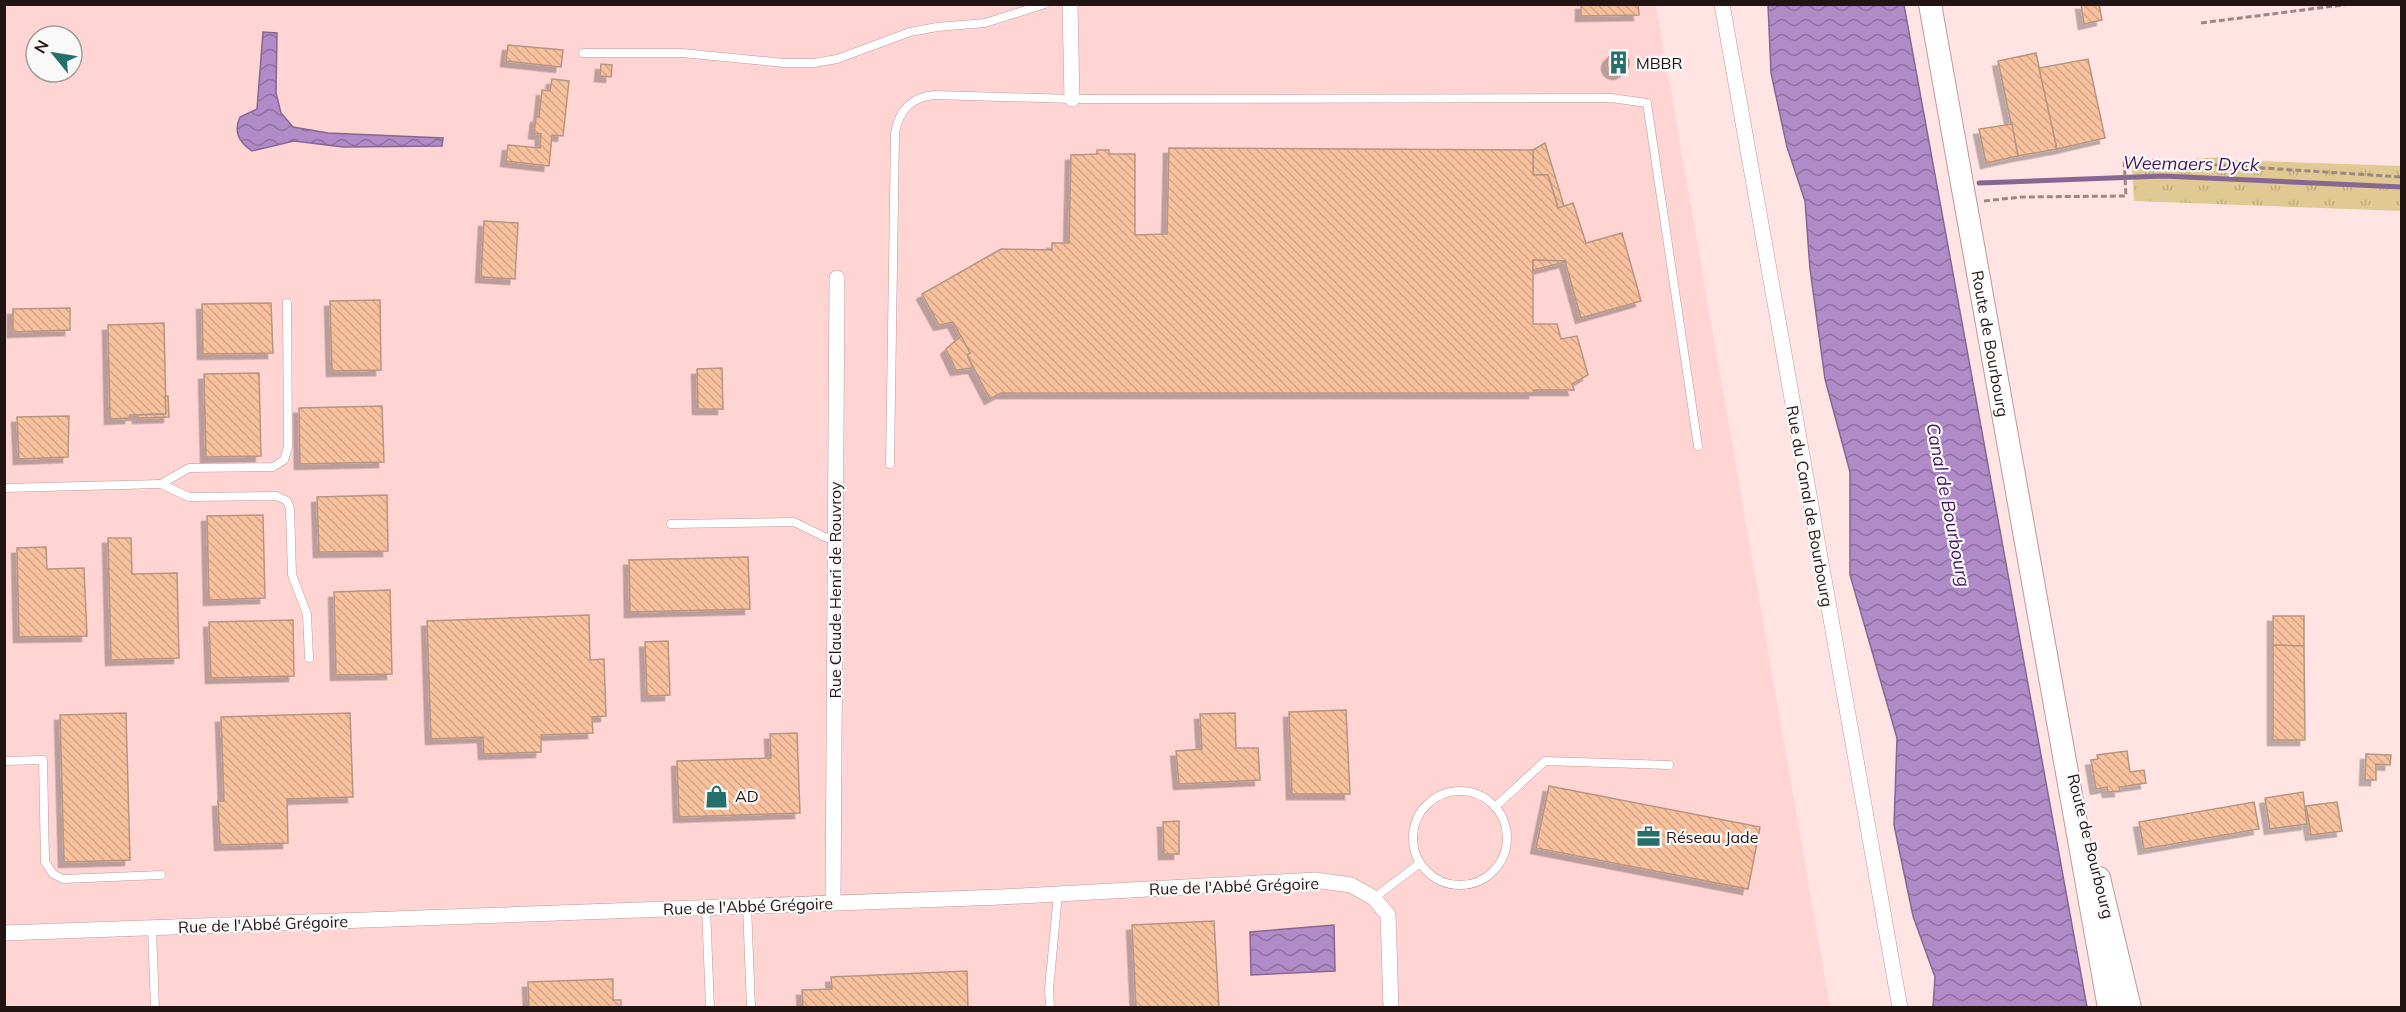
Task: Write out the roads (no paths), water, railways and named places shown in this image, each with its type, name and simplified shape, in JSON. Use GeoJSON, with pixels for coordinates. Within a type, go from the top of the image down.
{"type":"FeatureCollection","features":[{"type":"Feature","properties":{"kind":"main road","name":"Route de Bourbourg"},"geometry":{"type":"LineString","coordinates":[[1930,4],[2109,1008]]}},
{"type":"Feature","properties":{"kind":"main road","name":"Route de Bourbourg"},"geometry":{"type":"LineString","coordinates":[[2052,684],[2130,1008]]}},
{"type":"Feature","properties":{"kind":"street"},"geometry":{"type":"LineString","coordinates":[[1070,4],[1072,99]]}},
{"type":"Feature","properties":{"kind":"street","name":"Rue du Canal de Bourbourg"},"geometry":{"type":"LineString","coordinates":[[1722,4],[1900,1008]]}},
{"type":"Feature","properties":{"kind":"street","name":"Rue Claude Henri de Rouvroy"},"geometry":{"type":"LineString","coordinates":[[833,903],[837,278]]}},
{"type":"Feature","properties":{"kind":"street","name":"Rue de l'Abbé Grégoire"},"geometry":{"type":"LineString","coordinates":[[4,933],[1058,894],[1316,880],[1351,885],[1374,898]]}},
{"type":"Feature","properties":{"kind":"street"},"geometry":{"type":"LineString","coordinates":[[1374,898],[1388,915],[1391,1008]]}},
{"type":"Feature","properties":{"kind":"lane"},"geometry":{"type":"LineString","coordinates":[[583,53],[682,53],[784,63],[814,63],[837,59],[910,32],[985,23],[1045,4]]}},
{"type":"Feature","properties":{"kind":"lane"},"geometry":{"type":"LineString","coordinates":[[890,464],[895,133],[899,116],[910,103],[926,96],[1072,99],[1611,98],[1647,103],[1698,446]]}},
{"type":"Feature","properties":{"kind":"lane"},"geometry":{"type":"LineString","coordinates":[[161,484],[189,468],[273,467],[284,460],[288,447],[287,303]]}},
{"type":"Feature","properties":{"kind":"lane"},"geometry":{"type":"LineString","coordinates":[[4,488],[161,484],[189,497],[277,496],[287,501],[290,508],[292,575],[307,615],[309,658]]}},
{"type":"Feature","properties":{"kind":"lane"},"geometry":{"type":"LineString","coordinates":[[671,524],[794,522],[835,542]]}},
{"type":"Feature","properties":{"kind":"lane"},"geometry":{"type":"LineString","coordinates":[[4,761],[43,760],[45,862],[53,874],[63,879],[161,875]]}},
{"type":"Feature","properties":{"kind":"lane"},"geometry":{"type":"LineString","coordinates":[[1495,807],[1545,761],[1669,765]]}},
{"type":"Feature","properties":{"kind":"lane"},"geometry":{"type":"LineString","coordinates":[[1458,791],[1478,795],[1495,807],[1503,820],[1506,836],[1505,851],[1498,865],[1487,876],[1465,885],[1440,881],[1429,874],[1420,863],[1414,850],[1413,836],[1422,810],[1444,793],[1458,791]]}},
{"type":"Feature","properties":{"kind":"lane"},"geometry":{"type":"LineString","coordinates":[[1374,898],[1420,863]]}},
{"type":"Feature","properties":{"kind":"lane"},"geometry":{"type":"LineString","coordinates":[[1050,1008],[1049,989],[1058,894]]}},
{"type":"Feature","properties":{"kind":"lane"},"geometry":{"type":"LineString","coordinates":[[747,906],[751,1008]]}},
{"type":"Feature","properties":{"kind":"lane"},"geometry":{"type":"LineString","coordinates":[[706,908],[710,1008]]}},
{"type":"Feature","properties":{"kind":"lane"},"geometry":{"type":"LineString","coordinates":[[152,928],[155,1008]]}},
{"type":"Feature","properties":{"kind":"water","name":"Canal de Bourbourg"},"geometry":{"type":"Polygon","coordinates":[[[1768,5],[1904,5],[2087,1007],[1933,1007],[1935,977],[1913,916],[1894,825],[1897,738],[1850,575],[1850,472],[1825,379],[1810,269],[1805,201],[1787,147],[1771,73],[1768,5]]]}},
{"type":"Feature","properties":{"kind":"water"},"geometry":{"type":"Polygon","coordinates":[[[263,32],[277,33],[276,93],[281,113],[293,127],[328,133],[443,138],[442,146],[343,147],[294,141],[252,151],[241,141],[237,128],[240,117],[257,109],[263,32]]]}},
{"type":"Feature","properties":{"kind":"water"},"geometry":{"type":"Polygon","coordinates":[[[1334,925],[1335,971],[1251,975],[1250,932],[1334,925]]]}},
{"type":"Feature","properties":{"kind":"waterway","name":"Weemaers Dyck"},"geometry":{"type":"LineString","coordinates":[[1979,183],[2163,176],[2402,187]]}},
{"type":"Feature","properties":{"kind":"place","name":"MBBR"},"geometry":{"type":"Point","coordinates":[1618,63]}},
{"type":"Feature","properties":{"kind":"place","name":"AD"},"geometry":{"type":"Point","coordinates":[717,796]}},
{"type":"Feature","properties":{"kind":"place","name":"Réseau Jade"},"geometry":{"type":"Point","coordinates":[1648,837]}}]}
